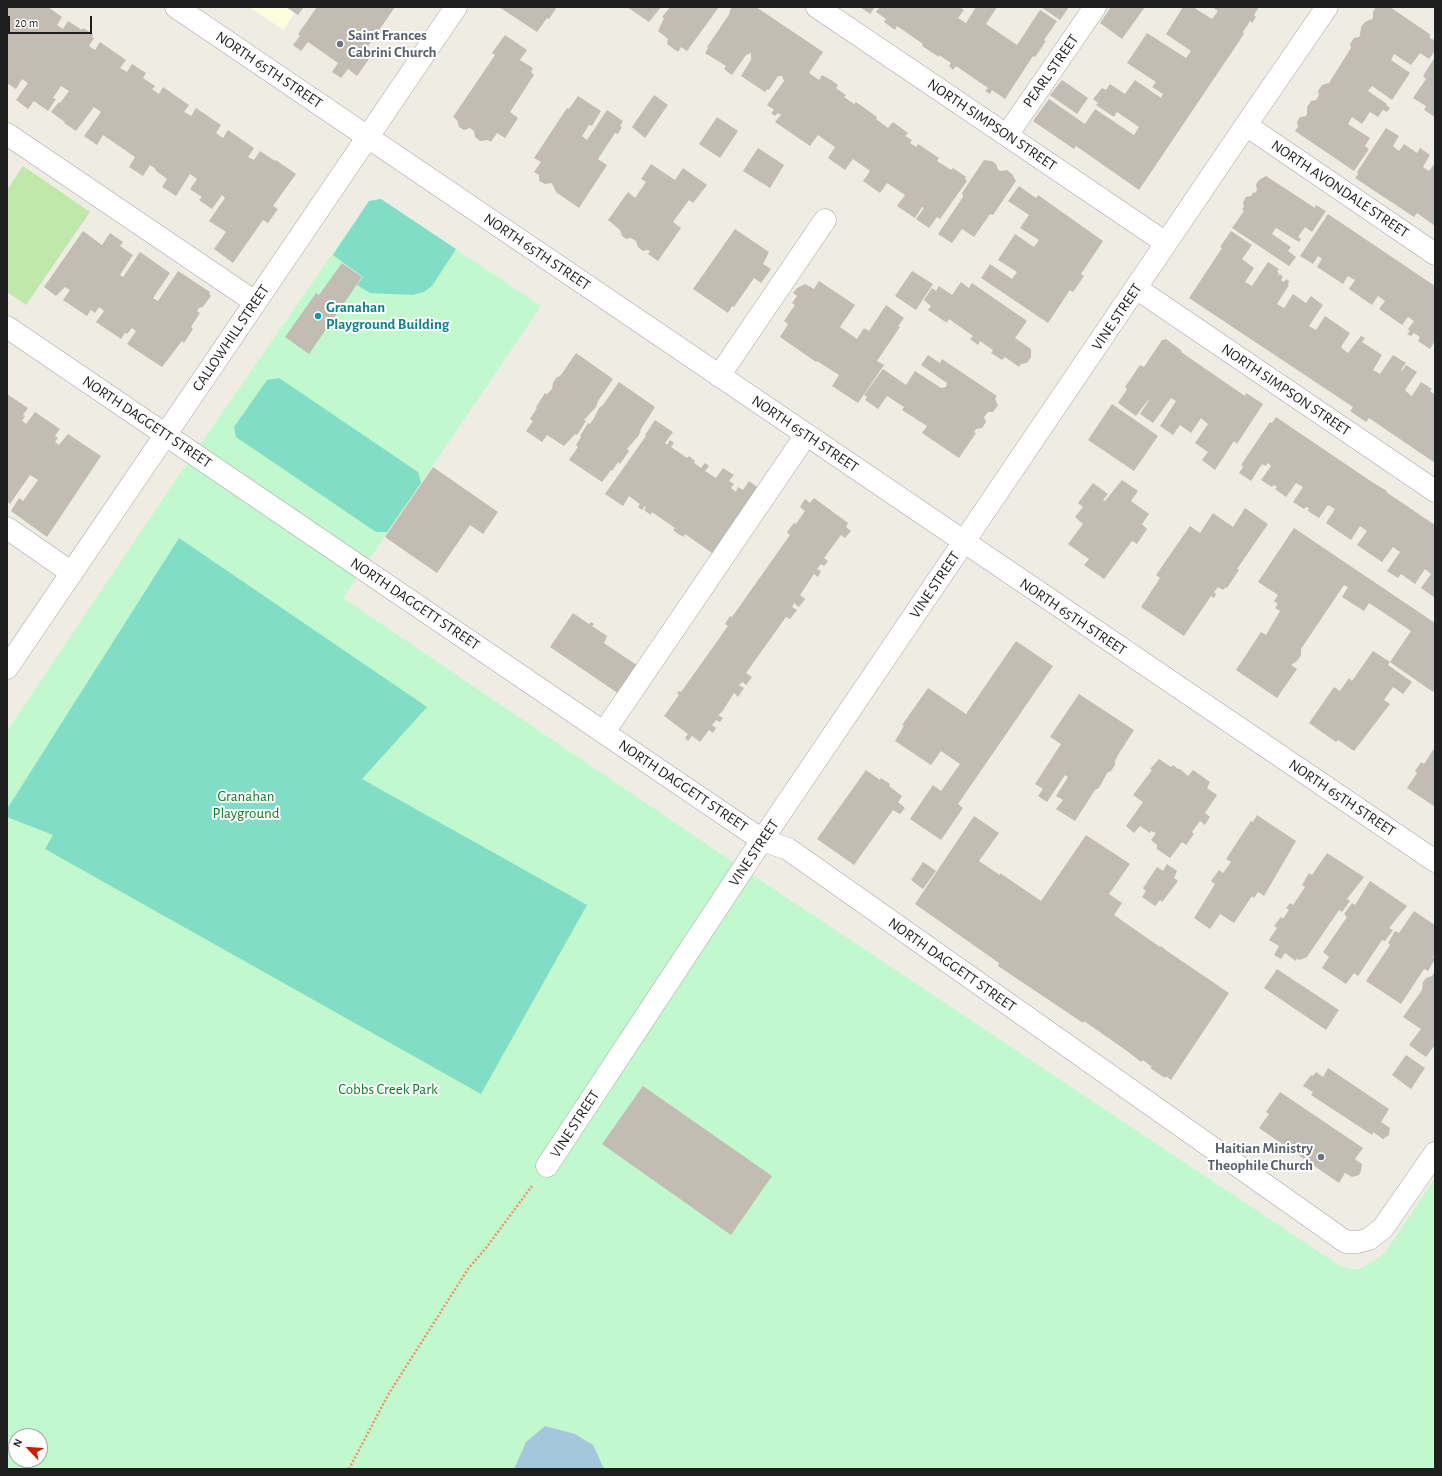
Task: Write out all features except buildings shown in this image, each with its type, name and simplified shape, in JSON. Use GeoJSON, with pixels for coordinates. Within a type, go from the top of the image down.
{"type":"FeatureCollection","features":[{"type":"Feature","properties":{"kind":"street","name":"NORTH 65TH STREET"},"geometry":{"type":"LineString","coordinates":[[176,7],[964,543],[1435,861]]}},
{"type":"Feature","properties":{"kind":"street","name":"CALLOWHILL STREET"},"geometry":{"type":"LineString","coordinates":[[7,668],[456,7]]}},
{"type":"Feature","properties":{"kind":"street","name":"NORTH SIMPSON STREET"},"geometry":{"type":"LineString","coordinates":[[817,7],[1166,243]]}},
{"type":"Feature","properties":{"kind":"street","name":"PEARL STREET"},"geometry":{"type":"LineString","coordinates":[[1007,135],[1095,7]]}},
{"type":"Feature","properties":{"kind":"street","name":"VINE STREET"},"geometry":{"type":"LineString","coordinates":[[547,1166],[762,840],[1327,7]]}},
{"type":"Feature","properties":{"kind":"street","name":"NORTH AVONDALE STREET"},"geometry":{"type":"LineString","coordinates":[[1246,125],[1435,254]]}},
{"type":"Feature","properties":{"kind":"street"},"geometry":{"type":"LineString","coordinates":[[7,134],[255,302]]}},
{"type":"Feature","properties":{"kind":"street"},"geometry":{"type":"LineString","coordinates":[[719,376],[825,220]]}},
{"type":"Feature","properties":{"kind":"street","name":"NORTH SIMPSON STREET"},"geometry":{"type":"LineString","coordinates":[[1136,288],[1435,491]]}},
{"type":"Feature","properties":{"kind":"street","name":"NORTH DAGGETT STREET"},"geometry":{"type":"LineString","coordinates":[[7,327],[762,840],[788,849],[1346,1242],[1358,1242],[1369,1239],[1383,1228],[1435,1153]]}},
{"type":"Feature","properties":{"kind":"street"},"geometry":{"type":"LineString","coordinates":[[604,732],[806,435]]}},
{"type":"Feature","properties":{"kind":"street"},"geometry":{"type":"LineString","coordinates":[[7,528],[72,573]]}},
{"type":"Feature","properties":{"kind":"path"},"geometry":{"type":"LineString","coordinates":[[349,1469],[388,1395],[468,1269],[486,1248],[547,1166]]}},
{"type":"Feature","properties":{"kind":"shaded area"},"geometry":{"type":"Polygon","coordinates":[[[249,7],[298,7],[284,30],[249,7]]]}},
{"type":"Feature","properties":{"kind":"green space"},"geometry":{"type":"Polygon","coordinates":[[[23,166],[90,212],[26,305],[7,292],[7,190],[23,166]]]}},
{"type":"Feature","properties":{"kind":"green space","name":"Cobbs Creek Park"},"geometry":{"type":"Polygon","coordinates":[[[381,199],[541,306],[343,598],[712,848],[1340,1266],[1350,1269],[1359,1269],[1379,1258],[1387,1250],[1435,1178],[1435,1469],[7,1469],[7,731],[177,478],[369,201],[381,199]]]}},
{"type":"Feature","properties":{"kind":"green space"},"geometry":{"type":"Polygon","coordinates":[[[381,199],[456,249],[432,286],[424,292],[413,295],[370,293],[357,285],[363,277],[333,255],[369,201],[381,199]]]}},
{"type":"Feature","properties":{"kind":"green space"},"geometry":{"type":"Polygon","coordinates":[[[279,378],[418,472],[421,483],[387,532],[376,532],[236,437],[234,427],[267,380],[279,378]]]}},
{"type":"Feature","properties":{"kind":"green space","name":"Granahan Playground"},"geometry":{"type":"Polygon","coordinates":[[[179,538],[427,707],[362,779],[587,905],[481,1094],[45,849],[53,835],[7,817],[7,809],[179,538]]]}},
{"type":"Feature","properties":{"kind":"water"},"geometry":{"type":"Polygon","coordinates":[[[545,1426],[575,1434],[593,1445],[604,1469],[514,1469],[526,1442],[545,1426]]]}},
{"type":"Feature","properties":{"kind":"place","name":"Saint Frances Cabrini Church"},"geometry":{"type":"Point","coordinates":[340,44]}},
{"type":"Feature","properties":{"kind":"place","name":"Granahan Playground Building"},"geometry":{"type":"Point","coordinates":[318,316]}},
{"type":"Feature","properties":{"kind":"place","name":"Haitian Ministry Theophile Church"},"geometry":{"type":"Point","coordinates":[1321,1157]}}]}
